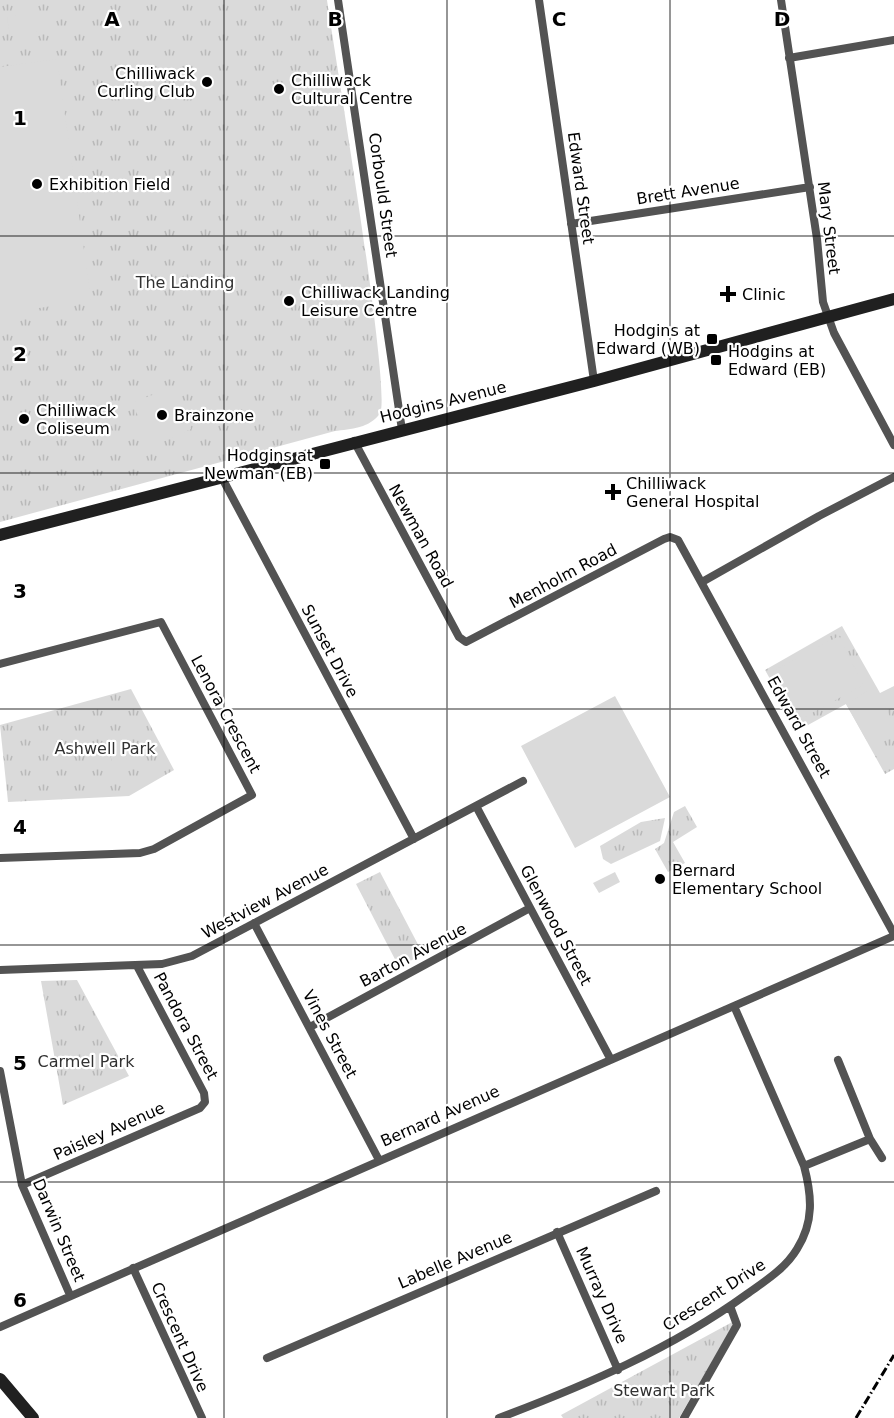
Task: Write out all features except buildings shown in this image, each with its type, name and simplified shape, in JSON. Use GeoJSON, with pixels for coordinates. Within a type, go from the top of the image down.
{"type":"FeatureCollection","features":[{"type":"Feature","properties":{"kind":"street","name":"Corbould Street"},"geometry":{"type":"LineString","coordinates":[[338,0],[402,430]]}},
{"type":"Feature","properties":{"kind":"street","name":"Edward Street"},"geometry":{"type":"LineString","coordinates":[[539,0],[594,381]]}},
{"type":"Feature","properties":{"kind":"street","name":"Mary Street"},"geometry":{"type":"LineString","coordinates":[[781,0],[810,187],[823,302],[827,316],[894,445]]}},
{"type":"Feature","properties":{"kind":"street"},"geometry":{"type":"LineString","coordinates":[[789,57],[894,40]]}},
{"type":"Feature","properties":{"kind":"street","name":"Brett Avenue"},"geometry":{"type":"LineString","coordinates":[[571,224],[810,187]]}},
{"type":"Feature","properties":{"kind":"street","name":"Hodgins Avenue"},"geometry":{"type":"LineString","coordinates":[[0,535],[354,441],[594,381],[894,299]]}},
{"type":"Feature","properties":{"kind":"street","name":"Newman Road"},"geometry":{"type":"LineString","coordinates":[[354,441],[459,637],[466,642]]}},
{"type":"Feature","properties":{"kind":"street","name":"Sunset Drive"},"geometry":{"type":"LineString","coordinates":[[221,476],[414,839]]}},
{"type":"Feature","properties":{"kind":"street"},"geometry":{"type":"LineString","coordinates":[[702,582],[894,477]]}},
{"type":"Feature","properties":{"kind":"street","name":"Edward Street"},"geometry":{"type":"LineString","coordinates":[[674,538],[681,543],[894,935]]}},
{"type":"Feature","properties":{"kind":"street","name":"Menholm Road"},"geometry":{"type":"LineString","coordinates":[[466,642],[474,640],[654,544],[674,538]]}},
{"type":"Feature","properties":{"kind":"street","name":"Lenora Crescent"},"geometry":{"type":"LineString","coordinates":[[0,664],[161,622],[252,795],[154,849],[140,853],[0,858]]}},
{"type":"Feature","properties":{"kind":"street","name":"Westview Avenue"},"geometry":{"type":"LineString","coordinates":[[0,970],[137,966],[162,964],[192,956],[523,781]]}},
{"type":"Feature","properties":{"kind":"street","name":"Glenwood Street"},"geometry":{"type":"LineString","coordinates":[[476,806],[610,1058]]}},
{"type":"Feature","properties":{"kind":"street","name":"Barton Avenue"},"geometry":{"type":"LineString","coordinates":[[310,1027],[530,908]]}},
{"type":"Feature","properties":{"kind":"street","name":"Vines Street"},"geometry":{"type":"LineString","coordinates":[[254,923],[379,1160]]}},
{"type":"Feature","properties":{"kind":"street","name":"Bernard Avenue"},"geometry":{"type":"LineString","coordinates":[[0,1327],[894,935]]}},
{"type":"Feature","properties":{"kind":"street","name":"Pandora Street"},"geometry":{"type":"LineString","coordinates":[[137,966],[204,1094],[206,1102]]}},
{"type":"Feature","properties":{"kind":"street","name":"Crescent Drive"},"geometry":{"type":"LineString","coordinates":[[499,1418],[618,1370],[730,1306],[780,1270],[803,1239],[811,1208],[810,1187],[804,1166],[734,1006]]}},
{"type":"Feature","properties":{"kind":"street"},"geometry":{"type":"LineString","coordinates":[[838,1060],[870,1139],[882,1158]]}},
{"type":"Feature","properties":{"kind":"street","name":"Darwin Street"},"geometry":{"type":"LineString","coordinates":[[0,1071],[22,1185],[70,1295]]}},
{"type":"Feature","properties":{"kind":"street","name":"Paisley Avenue"},"geometry":{"type":"LineString","coordinates":[[22,1185],[200,1107],[206,1102]]}},
{"type":"Feature","properties":{"kind":"street"},"geometry":{"type":"LineString","coordinates":[[804,1166],[870,1139]]}},
{"type":"Feature","properties":{"kind":"street","name":"Labelle Avenue"},"geometry":{"type":"LineString","coordinates":[[267,1358],[656,1191]]}},
{"type":"Feature","properties":{"kind":"street","name":"Murray Drive"},"geometry":{"type":"LineString","coordinates":[[557,1232],[618,1370]]}},
{"type":"Feature","properties":{"kind":"street","name":"Crescent Drive"},"geometry":{"type":"LineString","coordinates":[[133,1268],[202,1418]]}},
{"type":"Feature","properties":{"kind":"street"},"geometry":{"type":"LineString","coordinates":[[684,1418],[737,1325],[730,1306]]}},
{"type":"Feature","properties":{"kind":"street"},"geometry":{"type":"LineString","coordinates":[[0,1379],[33,1418]]}},
{"type":"Feature","properties":{"kind":"green space","name":"The Landing"},"geometry":{"type":"Polygon","coordinates":[[[0,0],[327,0],[361,218],[378,347],[381,392],[380,413],[376,418],[360,427],[335,431],[0,522],[0,0]]]}},
{"type":"Feature","properties":{"kind":"green space"},"geometry":{"type":"Polygon","coordinates":[[[40,13],[43,31],[10,36],[7,17],[40,13]]]}},
{"type":"Feature","properties":{"kind":"green space","name":"Exhibition Field"},"geometry":{"type":"Polygon","coordinates":[[[57,59],[91,300],[0,314],[0,67],[57,59]]]}},
{"type":"Feature","properties":{"kind":"green space","name":"Brainzone"},"geometry":{"type":"Polygon","coordinates":[[[155,394],[177,394],[191,429],[149,448],[133,402],[155,394]]]}},
{"type":"Feature","properties":{"kind":"green space"},"geometry":{"type":"Polygon","coordinates":[[[842,626],[880,693],[894,686],[894,769],[885,774],[846,704],[799,730],[765,670],[842,626]]]}},
{"type":"Feature","properties":{"kind":"green space"},"geometry":{"type":"Polygon","coordinates":[[[839,636],[863,685],[799,720],[773,671],[839,636]]]}},
{"type":"Feature","properties":{"kind":"green space"},"geometry":{"type":"Polygon","coordinates":[[[873,688],[881,696],[894,726],[867,741],[846,704],[873,688]]]}},
{"type":"Feature","properties":{"kind":"green space","name":"Ashwell Park"},"geometry":{"type":"Polygon","coordinates":[[[131,689],[174,770],[129,796],[8,802],[0,725],[131,689]]]}},
{"type":"Feature","properties":{"kind":"green space"},"geometry":{"type":"Polygon","coordinates":[[[615,696],[670,797],[575,848],[521,746],[615,696]]]}},
{"type":"Feature","properties":{"kind":"green space"},"geometry":{"type":"Polygon","coordinates":[[[120,731],[127,762],[113,766],[105,734],[120,731]]]}},
{"type":"Feature","properties":{"kind":"green space"},"geometry":{"type":"Polygon","coordinates":[[[685,806],[697,827],[673,842],[685,863],[668,872],[655,849],[664,843],[674,812],[685,806]]]}},
{"type":"Feature","properties":{"kind":"green space"},"geometry":{"type":"Polygon","coordinates":[[[665,818],[660,841],[611,864],[603,859],[600,846],[641,822],[665,818]]]}},
{"type":"Feature","properties":{"kind":"green space"},"geometry":{"type":"Polygon","coordinates":[[[380,872],[423,954],[399,967],[356,884],[380,872]]]}},
{"type":"Feature","properties":{"kind":"green space"},"geometry":{"type":"Polygon","coordinates":[[[615,872],[620,882],[599,893],[593,883],[615,872]]]}},
{"type":"Feature","properties":{"kind":"green space","name":"Carmel Park"},"geometry":{"type":"Polygon","coordinates":[[[77,980],[129,1076],[63,1105],[41,981],[77,980]]]}},
{"type":"Feature","properties":{"kind":"green space","name":"Stewart Park"},"geometry":{"type":"Polygon","coordinates":[[[736,1320],[679,1418],[563,1418],[561,1415],[736,1320]]]}},
{"type":"Feature","properties":{"kind":"railway"},"geometry":{"type":"LineString","coordinates":[[856,1418],[894,1355]]}},
{"type":"Feature","properties":{"kind":"place","name":"Chilliwack Curling Club"},"geometry":{"type":"Point","coordinates":[207,82]}},
{"type":"Feature","properties":{"kind":"place","name":"Chilliwack Cultural Centre"},"geometry":{"type":"Point","coordinates":[279,89]}},
{"type":"Feature","properties":{"kind":"place","name":"Exhibition Field"},"geometry":{"type":"Point","coordinates":[37,184]}},
{"type":"Feature","properties":{"kind":"place","name":"Clinic"},"geometry":{"type":"Point","coordinates":[728,294]}},
{"type":"Feature","properties":{"kind":"place","name":"Chilliwack Landing Leisure Centre"},"geometry":{"type":"Point","coordinates":[289,301]}},
{"type":"Feature","properties":{"kind":"place","name":"Hodgins at Edward (WB)"},"geometry":{"type":"Point","coordinates":[712,339]}},
{"type":"Feature","properties":{"kind":"place","name":"Hodgins at Edward (EB)"},"geometry":{"type":"Point","coordinates":[716,360]}},
{"type":"Feature","properties":{"kind":"place","name":"Brainzone"},"geometry":{"type":"Point","coordinates":[162,415]}},
{"type":"Feature","properties":{"kind":"place","name":"Chilliwack Coliseum"},"geometry":{"type":"Point","coordinates":[24,419]}},
{"type":"Feature","properties":{"kind":"place","name":"Hodgins at Newman (EB)"},"geometry":{"type":"Point","coordinates":[325,464]}},
{"type":"Feature","properties":{"kind":"place","name":"Chilliwack General Hospital"},"geometry":{"type":"Point","coordinates":[613,492]}},
{"type":"Feature","properties":{"kind":"place","name":"Bernard Elementary School"},"geometry":{"type":"Point","coordinates":[660,879]}}]}
